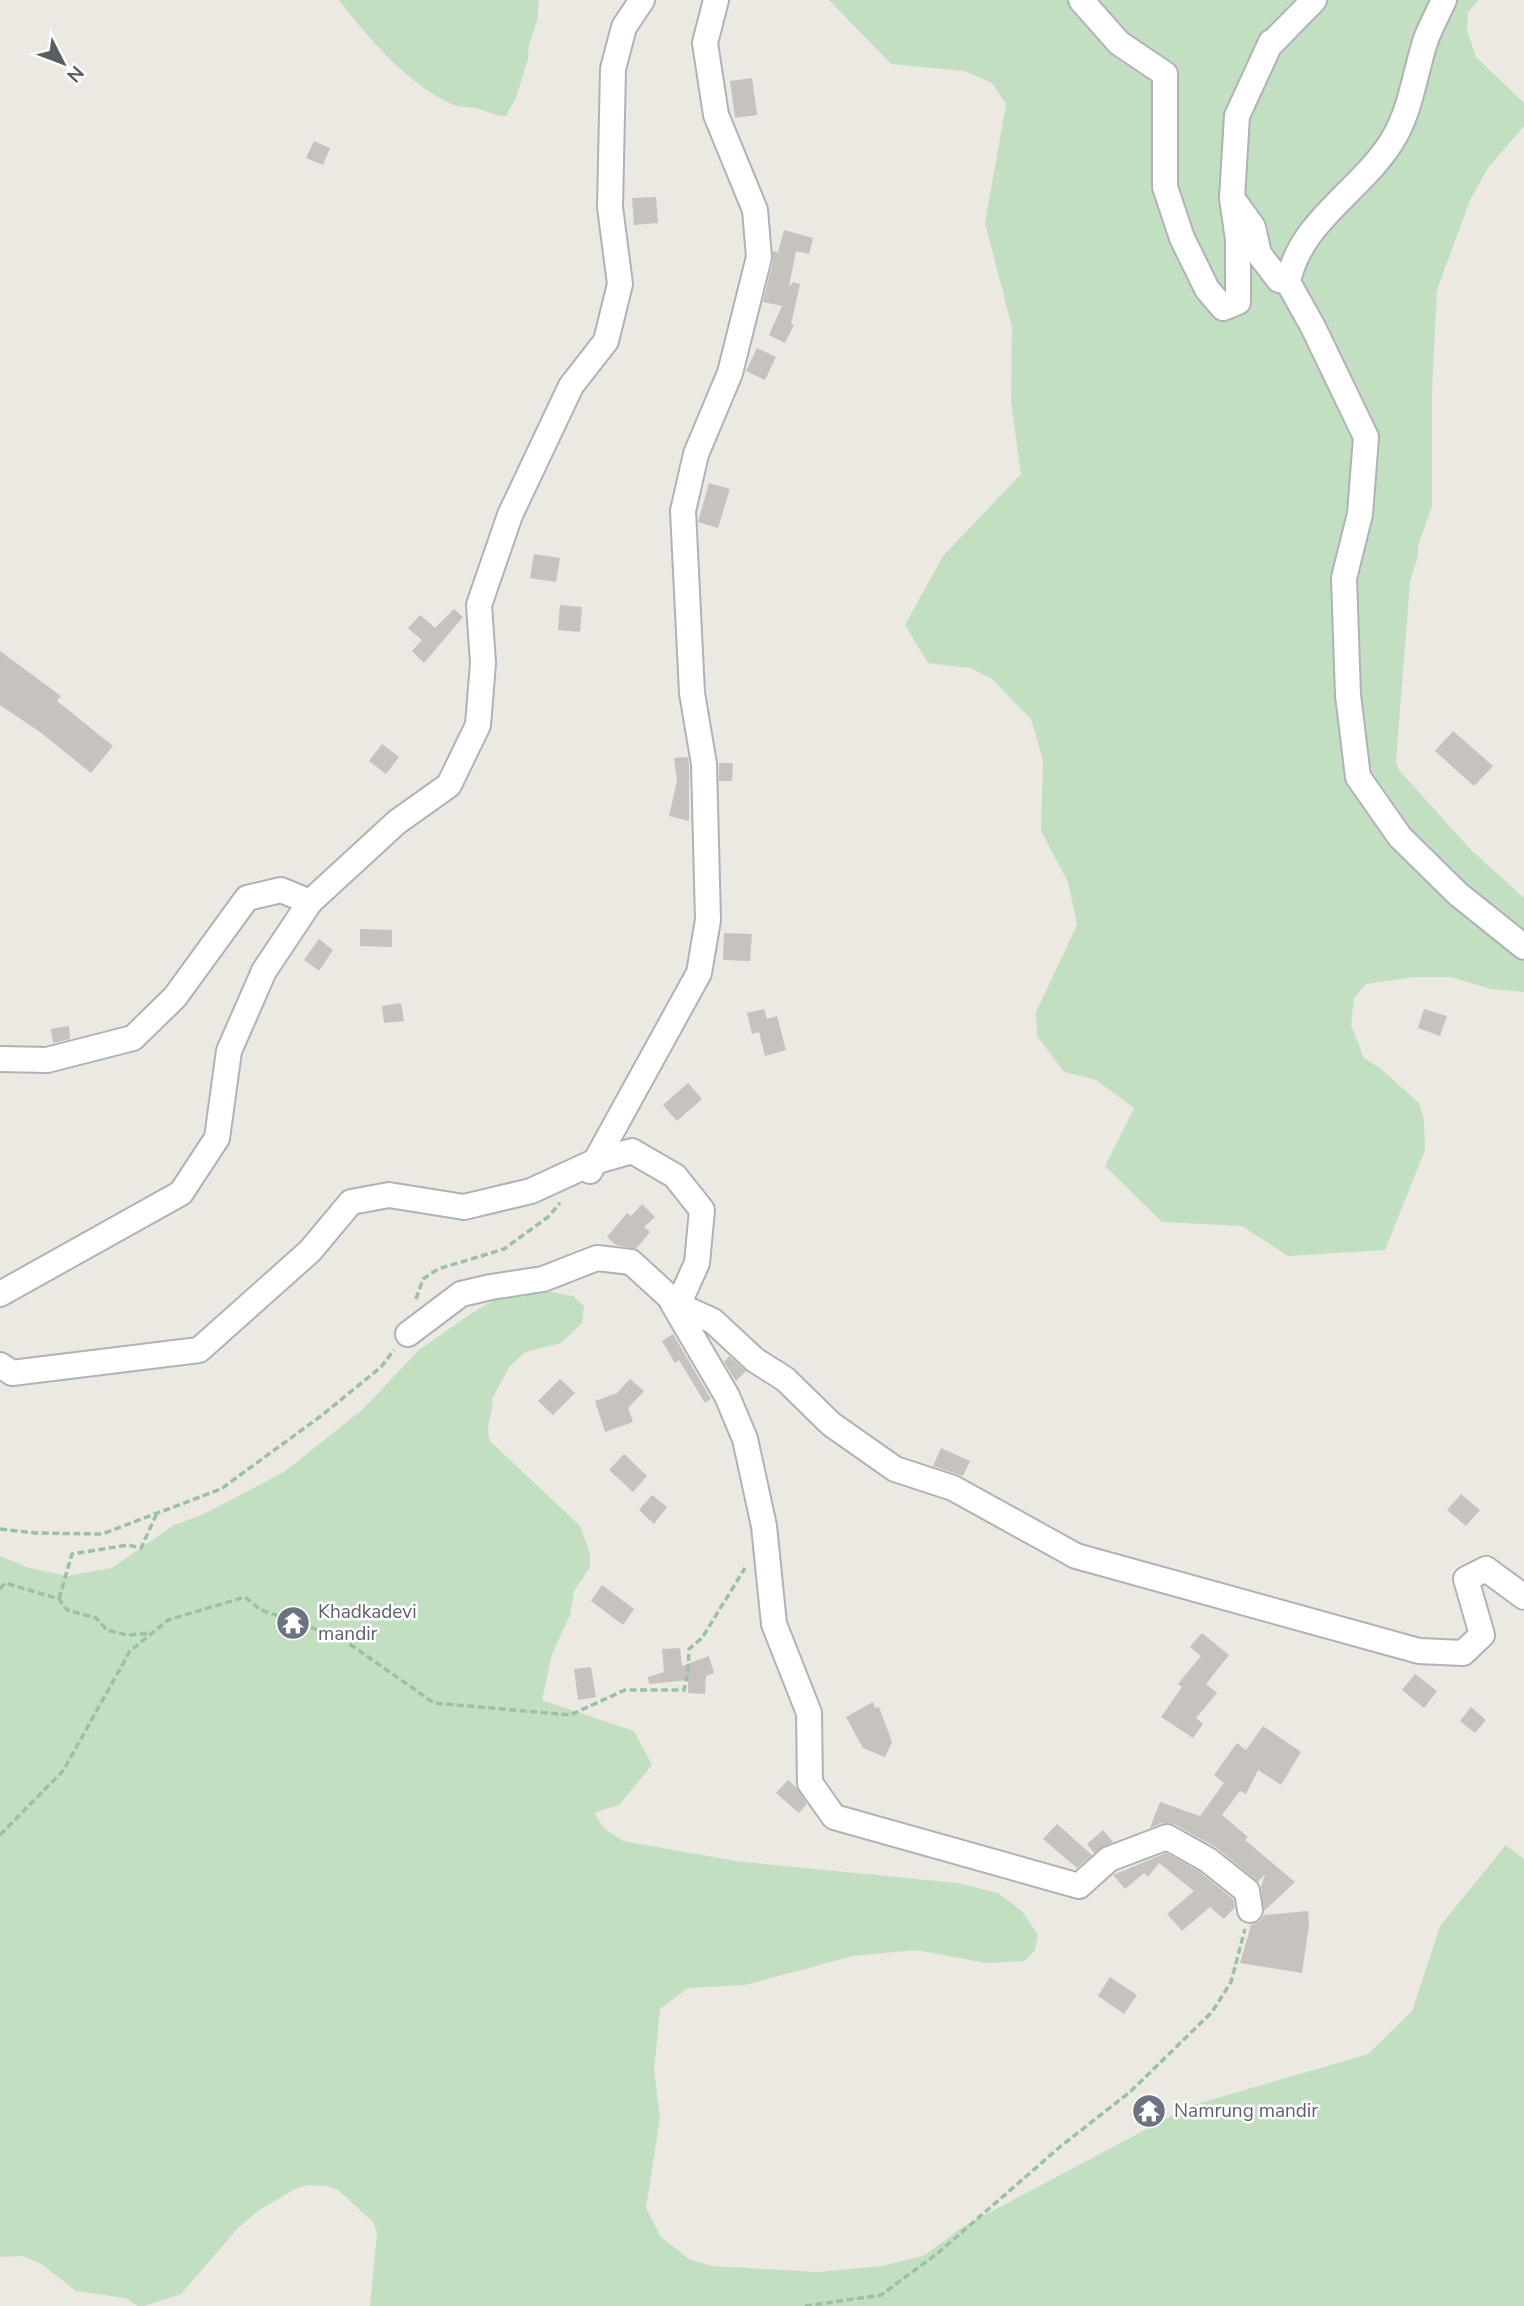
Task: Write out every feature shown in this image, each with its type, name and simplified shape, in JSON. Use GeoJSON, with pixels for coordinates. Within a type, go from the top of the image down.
{"type":"FeatureCollection","features":[{"type":"Feature","properties":{"kind":"street"},"geometry":{"type":"LineString","coordinates":[[0,1294],[181,1193],[217,1138],[229,1051],[264,971],[310,902],[397,822],[449,785],[478,725],[483,663],[479,605],[510,515],[571,386],[606,341],[620,284],[610,208],[613,69],[624,27],[642,0]]}},
{"type":"Feature","properties":{"kind":"street"},"geometry":{"type":"LineString","coordinates":[[592,1166],[699,973],[708,920],[705,764],[692,693],[683,511],[696,454],[730,373],[759,257],[755,210],[716,115],[705,43],[716,0]]}},
{"type":"Feature","properties":{"kind":"street"},"geometry":{"type":"LineString","coordinates":[[1081,0],[1119,43],[1165,74],[1166,187],[1182,238],[1208,289],[1223,308],[1238,302],[1238,240],[1232,198],[1237,116],[1271,42],[1314,0]]}},
{"type":"Feature","properties":{"kind":"street"},"geometry":{"type":"LineString","coordinates":[[1444,0],[1426,37],[1410,98],[1393,141],[1321,218],[1292,264],[1289,282],[1366,437],[1360,514],[1344,578],[1348,695],[1358,777],[1400,837],[1458,894],[1524,947]]}},
{"type":"Feature","properties":{"kind":"street"},"geometry":{"type":"LineString","coordinates":[[1232,198],[1253,227],[1259,254],[1279,280],[1289,282]]}},
{"type":"Feature","properties":{"kind":"street"},"geometry":{"type":"LineString","coordinates":[[0,1059],[47,1060],[133,1038],[175,997],[247,898],[281,890],[310,902]]}},
{"type":"Feature","properties":{"kind":"street"},"geometry":{"type":"LineString","coordinates":[[0,1365],[12,1373],[199,1350],[310,1251],[351,1202],[389,1195],[464,1207],[531,1191],[632,1151],[675,1176],[702,1210],[697,1263],[673,1300]]}},
{"type":"Feature","properties":{"kind":"street"},"geometry":{"type":"LineString","coordinates":[[408,1334],[461,1294],[543,1279],[597,1258],[631,1262],[673,1300],[713,1321],[755,1360],[785,1379],[831,1424],[895,1469],[953,1488],[1076,1556],[1419,1651],[1463,1653],[1482,1635],[1466,1579],[1486,1569],[1524,1597]]}},
{"type":"Feature","properties":{"kind":"street"},"geometry":{"type":"LineString","coordinates":[[673,1300],[720,1383],[745,1439],[765,1535],[774,1624],[810,1713],[810,1783],[834,1817],[1079,1886],[1109,1859],[1167,1837],[1208,1860],[1247,1891],[1250,1910]]}},
{"type":"Feature","properties":{"kind":"path"},"geometry":{"type":"LineString","coordinates":[[0,1529],[35,1533],[102,1534],[222,1489],[321,1416],[381,1367],[408,1334],[423,1279],[438,1269],[504,1249],[548,1217],[565,1198]]}},
{"type":"Feature","properties":{"kind":"path"},"geometry":{"type":"LineString","coordinates":[[59,1599],[72,1554],[128,1545],[141,1548],[157,1513]]}},
{"type":"Feature","properties":{"kind":"path"},"geometry":{"type":"LineString","coordinates":[[0,1835],[63,1771],[130,1651],[168,1620],[245,1597],[261,1610],[341,1638],[434,1703],[570,1715],[625,1690],[684,1690],[689,1649],[702,1637],[765,1535]]}},
{"type":"Feature","properties":{"kind":"path"},"geometry":{"type":"LineString","coordinates":[[0,1589],[5,1584],[59,1599],[67,1610],[96,1618],[107,1630],[128,1636],[153,1633]]}},
{"type":"Feature","properties":{"kind":"path"},"geometry":{"type":"LineString","coordinates":[[805,2306],[881,2295],[939,2253],[1061,2146],[1130,2092],[1212,2012],[1231,1982],[1250,1910]]}},
{"type":"Feature","properties":{"kind":"green space"},"geometry":{"type":"Polygon","coordinates":[[[339,0],[539,0],[528,59],[516,98],[506,116],[454,105],[421,86],[376,45],[339,0]]]}},
{"type":"Feature","properties":{"kind":"green space"},"geometry":{"type":"Polygon","coordinates":[[[829,0],[1479,0],[1468,12],[1467,30],[1476,57],[1524,103],[1524,126],[1488,168],[1470,200],[1437,290],[1432,390],[1432,507],[1418,545],[1418,556],[1410,582],[1396,761],[1399,770],[1471,850],[1524,898],[1524,992],[1491,989],[1451,977],[1414,977],[1366,984],[1354,998],[1351,1025],[1364,1058],[1381,1069],[1419,1103],[1424,1119],[1425,1150],[1385,1250],[1288,1256],[1242,1226],[1162,1222],[1105,1166],[1134,1108],[1096,1080],[1064,1072],[1037,1036],[1036,1012],[1077,925],[1068,882],[1041,831],[1043,760],[1031,719],[992,679],[970,668],[928,663],[905,625],[943,556],[1021,474],[1011,403],[1012,327],[985,223],[1006,104],[992,83],[964,71],[891,64],[829,0]]]}},
{"type":"Feature","properties":{"kind":"green space"},"geometry":{"type":"Polygon","coordinates":[[[540,1290],[573,1296],[584,1306],[582,1323],[561,1343],[525,1352],[510,1366],[492,1399],[488,1434],[490,1441],[580,1526],[590,1553],[590,1567],[574,1591],[570,1615],[552,1654],[542,1700],[634,1731],[652,1765],[619,1805],[594,1813],[604,1828],[623,1841],[735,1861],[957,1883],[998,1893],[1022,1911],[1038,1935],[1035,1950],[1025,1961],[986,1963],[917,1950],[853,1956],[745,1985],[688,1988],[660,2009],[654,2070],[660,2118],[646,2208],[661,2237],[689,2259],[711,2266],[817,2272],[882,2266],[925,2255],[964,2226],[1190,2106],[1368,2054],[1412,2011],[1440,1926],[1506,1845],[1524,1859],[1524,2306],[370,2306],[377,2232],[373,2222],[338,2190],[328,2186],[308,2185],[295,2189],[259,2210],[238,2228],[181,2294],[144,2306],[138,2306],[125,2298],[76,2291],[40,2263],[22,2256],[0,2257],[0,1556],[26,1567],[66,1576],[112,1568],[174,1525],[202,1515],[284,1472],[362,1410],[419,1350],[472,1313],[496,1299],[540,1290]]]}},
{"type":"Feature","properties":{"kind":"building"},"geometry":{"type":"Polygon","coordinates":[[[752,78],[757,115],[735,118],[730,81],[752,78]]]}},
{"type":"Feature","properties":{"kind":"building"},"geometry":{"type":"Polygon","coordinates":[[[314,141],[330,148],[323,165],[306,158],[314,141]]]}},
{"type":"Feature","properties":{"kind":"building"},"geometry":{"type":"Polygon","coordinates":[[[656,197],[658,223],[634,225],[632,198],[656,197]]]}},
{"type":"Feature","properties":{"kind":"building"},"geometry":{"type":"Polygon","coordinates":[[[784,230],[813,238],[809,254],[796,251],[789,287],[793,282],[800,284],[791,324],[794,325],[785,343],[769,335],[782,306],[763,302],[773,251],[778,252],[784,230]]]}},
{"type":"Feature","properties":{"kind":"building"},"geometry":{"type":"Polygon","coordinates":[[[757,348],[776,357],[765,380],[746,371],[757,348]]]}},
{"type":"Feature","properties":{"kind":"building"},"geometry":{"type":"Polygon","coordinates":[[[709,483],[730,489],[718,528],[698,522],[709,483]]]}},
{"type":"Feature","properties":{"kind":"building"},"geometry":{"type":"Polygon","coordinates":[[[534,554],[560,558],[556,582],[530,578],[534,554]]]}},
{"type":"Feature","properties":{"kind":"building"},"geometry":{"type":"Polygon","coordinates":[[[560,605],[582,607],[580,632],[558,630],[560,605]]]}},
{"type":"Feature","properties":{"kind":"building"},"geometry":{"type":"Polygon","coordinates":[[[454,609],[463,617],[424,663],[412,651],[422,640],[408,628],[420,615],[435,628],[454,609]]]}},
{"type":"Feature","properties":{"kind":"building"},"geometry":{"type":"Polygon","coordinates":[[[0,651],[61,696],[57,701],[113,746],[91,773],[40,732],[0,705],[0,651]]]}},
{"type":"Feature","properties":{"kind":"building"},"geometry":{"type":"Polygon","coordinates":[[[1453,731],[1493,766],[1474,786],[1435,751],[1453,731]]]}},
{"type":"Feature","properties":{"kind":"building"},"geometry":{"type":"Polygon","coordinates":[[[382,744],[399,757],[386,774],[369,761],[382,744]]]}},
{"type":"Feature","properties":{"kind":"building"},"geometry":{"type":"Polygon","coordinates":[[[688,757],[689,821],[669,816],[677,781],[674,758],[688,757]]]}},
{"type":"Feature","properties":{"kind":"building"},"geometry":{"type":"Polygon","coordinates":[[[719,763],[733,763],[732,781],[719,781],[719,763]]]}},
{"type":"Feature","properties":{"kind":"building"},"geometry":{"type":"Polygon","coordinates":[[[360,929],[392,930],[392,947],[360,946],[360,929]]]}},
{"type":"Feature","properties":{"kind":"building"},"geometry":{"type":"Polygon","coordinates":[[[724,933],[752,934],[750,961],[723,960],[724,933]]]}},
{"type":"Feature","properties":{"kind":"building"},"geometry":{"type":"Polygon","coordinates":[[[319,939],[333,950],[319,971],[304,960],[319,939]]]}},
{"type":"Feature","properties":{"kind":"building"},"geometry":{"type":"Polygon","coordinates":[[[401,1003],[404,1021],[384,1023],[382,1006],[401,1003]]]}},
{"type":"Feature","properties":{"kind":"building"},"geometry":{"type":"Polygon","coordinates":[[[764,1009],[767,1019],[777,1016],[786,1050],[765,1056],[759,1032],[752,1034],[747,1013],[764,1009]]]}},
{"type":"Feature","properties":{"kind":"building"},"geometry":{"type":"Polygon","coordinates":[[[1424,1009],[1447,1016],[1440,1036],[1418,1028],[1424,1009]]]}},
{"type":"Feature","properties":{"kind":"building"},"geometry":{"type":"Polygon","coordinates":[[[69,1026],[70,1039],[53,1043],[51,1029],[69,1026]]]}},
{"type":"Feature","properties":{"kind":"building"},"geometry":{"type":"Polygon","coordinates":[[[688,1083],[702,1099],[677,1121],[663,1105],[688,1083]]]}},
{"type":"Feature","properties":{"kind":"building"},"geometry":{"type":"Polygon","coordinates":[[[642,1204],[655,1217],[644,1227],[650,1232],[636,1249],[616,1245],[607,1237],[627,1213],[631,1216],[642,1204]]]}},
{"type":"Feature","properties":{"kind":"building"},"geometry":{"type":"Polygon","coordinates":[[[673,1334],[711,1399],[705,1403],[679,1360],[675,1363],[662,1341],[673,1334]]]}},
{"type":"Feature","properties":{"kind":"building"},"geometry":{"type":"Polygon","coordinates":[[[729,1356],[746,1371],[736,1381],[724,1362],[729,1356]]]}},
{"type":"Feature","properties":{"kind":"building"},"geometry":{"type":"Polygon","coordinates":[[[560,1379],[575,1393],[553,1415],[538,1401],[560,1379]]]}},
{"type":"Feature","properties":{"kind":"building"},"geometry":{"type":"Polygon","coordinates":[[[630,1379],[644,1391],[628,1408],[633,1422],[605,1432],[595,1401],[617,1393],[630,1379]]]}},
{"type":"Feature","properties":{"kind":"building"},"geometry":{"type":"Polygon","coordinates":[[[941,1448],[970,1461],[963,1476],[933,1466],[941,1448]]]}},
{"type":"Feature","properties":{"kind":"building"},"geometry":{"type":"Polygon","coordinates":[[[624,1454],[647,1476],[633,1492],[609,1470],[624,1454]]]}},
{"type":"Feature","properties":{"kind":"building"},"geometry":{"type":"Polygon","coordinates":[[[1461,1494],[1480,1510],[1466,1526],[1447,1510],[1461,1494]]]}},
{"type":"Feature","properties":{"kind":"building"},"geometry":{"type":"Polygon","coordinates":[[[652,1495],[667,1507],[654,1524],[639,1510],[652,1495]]]}},
{"type":"Feature","properties":{"kind":"building"},"geometry":{"type":"Polygon","coordinates":[[[602,1585],[634,1609],[623,1625],[591,1601],[602,1585]]]}},
{"type":"Feature","properties":{"kind":"building"},"geometry":{"type":"Polygon","coordinates":[[[1202,1633],[1229,1655],[1206,1684],[1217,1693],[1196,1718],[1203,1724],[1193,1738],[1161,1717],[1182,1687],[1178,1684],[1201,1656],[1190,1647],[1202,1633]]]}},
{"type":"Feature","properties":{"kind":"building"},"geometry":{"type":"Polygon","coordinates":[[[680,1648],[682,1666],[709,1656],[714,1673],[706,1676],[705,1694],[688,1693],[688,1680],[649,1684],[648,1677],[664,1672],[662,1649],[680,1648]]]}},
{"type":"Feature","properties":{"kind":"building"},"geometry":{"type":"Polygon","coordinates":[[[591,1667],[596,1697],[578,1700],[574,1669],[591,1667]]]}},
{"type":"Feature","properties":{"kind":"building"},"geometry":{"type":"Polygon","coordinates":[[[1415,1674],[1437,1691],[1424,1708],[1402,1690],[1415,1674]]]}},
{"type":"Feature","properties":{"kind":"building"},"geometry":{"type":"Polygon","coordinates":[[[873,1702],[875,1708],[879,1707],[892,1742],[885,1757],[863,1748],[846,1717],[873,1702]]]}},
{"type":"Feature","properties":{"kind":"building"},"geometry":{"type":"Polygon","coordinates":[[[1471,1707],[1486,1720],[1475,1733],[1460,1721],[1471,1707]]]}},
{"type":"Feature","properties":{"kind":"building"},"geometry":{"type":"Polygon","coordinates":[[[1263,1726],[1301,1752],[1281,1785],[1258,1770],[1246,1794],[1240,1791],[1222,1815],[1248,1837],[1245,1840],[1295,1882],[1264,1911],[1261,1887],[1265,1874],[1258,1882],[1217,1848],[1174,1824],[1162,1823],[1150,1828],[1160,1802],[1200,1816],[1224,1783],[1214,1775],[1237,1743],[1246,1750],[1263,1726]]]}},
{"type":"Feature","properties":{"kind":"building"},"geometry":{"type":"Polygon","coordinates":[[[788,1780],[807,1804],[799,1813],[776,1793],[788,1780]]]}},
{"type":"Feature","properties":{"kind":"building"},"geometry":{"type":"Polygon","coordinates":[[[1057,1824],[1092,1855],[1077,1868],[1043,1839],[1057,1824]]]}},
{"type":"Feature","properties":{"kind":"building"},"geometry":{"type":"Polygon","coordinates":[[[1103,1830],[1113,1842],[1094,1853],[1087,1844],[1103,1830]]]}},
{"type":"Feature","properties":{"kind":"building"},"geometry":{"type":"Polygon","coordinates":[[[1166,1853],[1200,1872],[1233,1899],[1235,1907],[1224,1919],[1210,1907],[1182,1931],[1167,1914],[1194,1891],[1159,1863],[1148,1877],[1144,1873],[1125,1889],[1113,1875],[1166,1853]]]}},
{"type":"Feature","properties":{"kind":"building"},"geometry":{"type":"Polygon","coordinates":[[[1308,1911],[1309,1925],[1302,1973],[1240,1963],[1251,1925],[1259,1922],[1264,1915],[1308,1911]]]}},
{"type":"Feature","properties":{"kind":"building"},"geometry":{"type":"Polygon","coordinates":[[[1110,1977],[1137,1995],[1124,2014],[1098,1996],[1110,1977]]]}},
{"type":"Feature","properties":{"kind":"place","name":"Khadkadevi mandir"},"geometry":{"type":"Point","coordinates":[293,1623]}},
{"type":"Feature","properties":{"kind":"place","name":"Namrung mandir"},"geometry":{"type":"Point","coordinates":[1149,2111]}}]}
